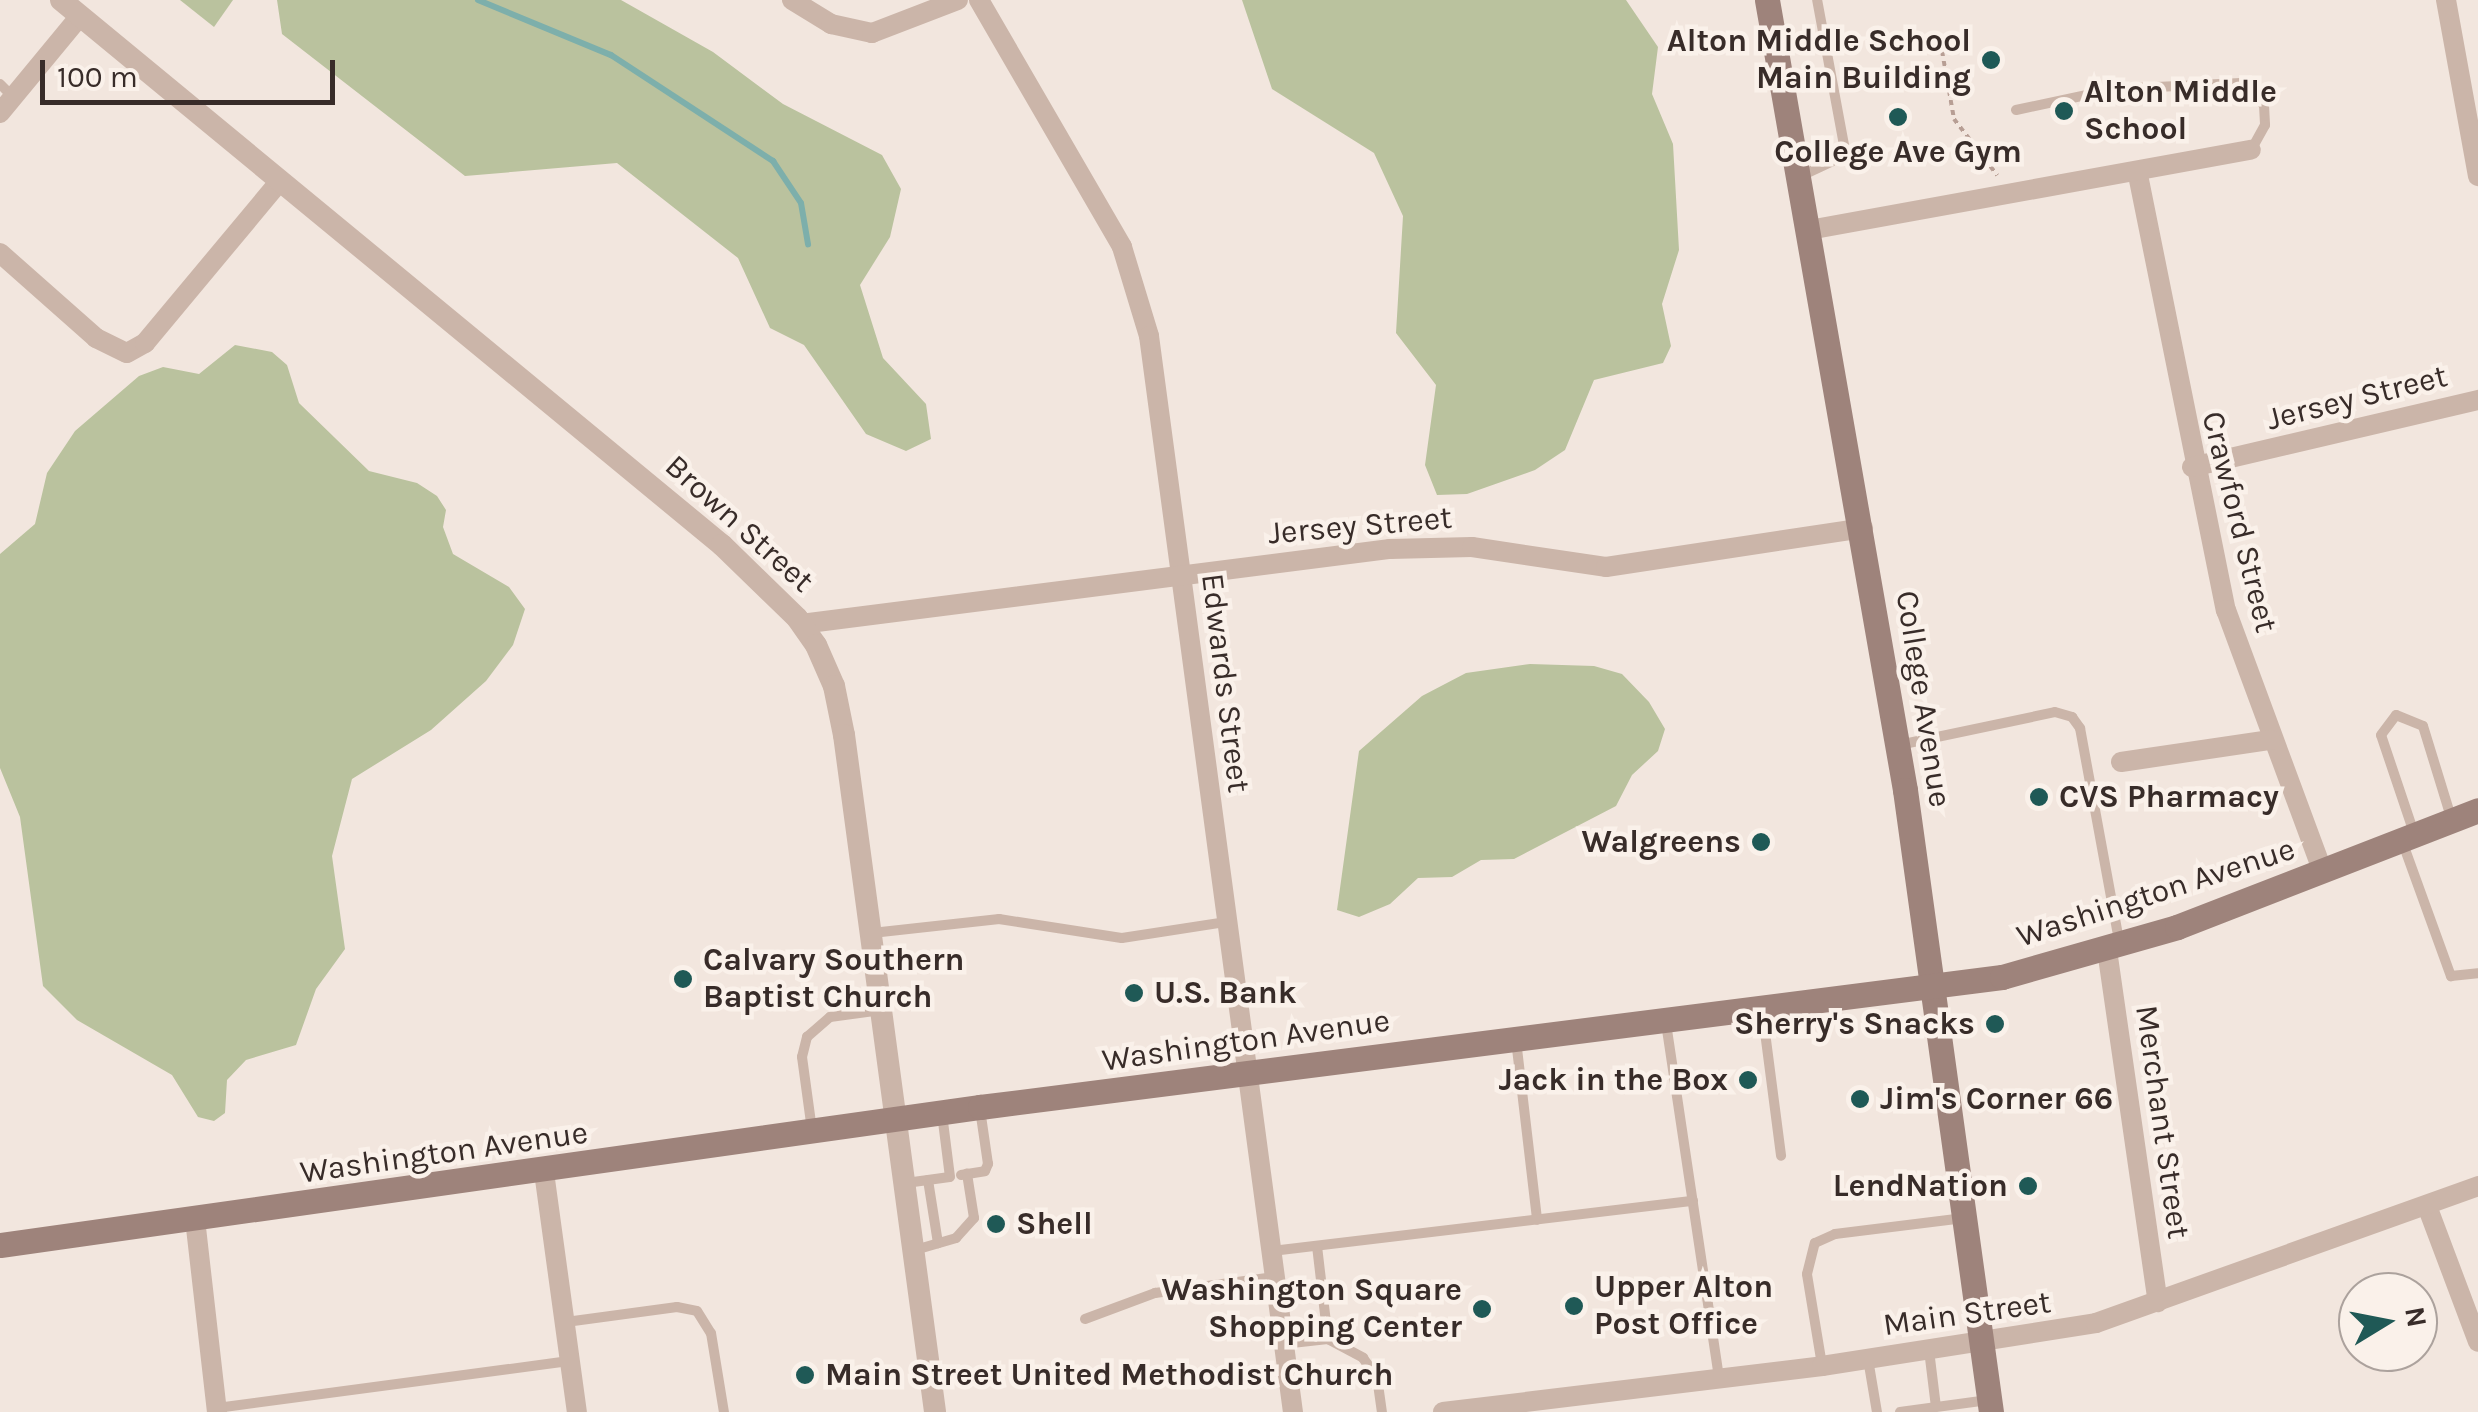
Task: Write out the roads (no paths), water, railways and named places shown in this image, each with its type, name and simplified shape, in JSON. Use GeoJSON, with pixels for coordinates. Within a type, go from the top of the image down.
{"type":"FeatureCollection","features":[{"type":"Feature","properties":{"kind":"main road","name":"College Avenue"},"geometry":{"type":"LineString","coordinates":[[1767,0],[1863,528],[1935,988],[1981,1342],[1978,1407]]}},
{"type":"Feature","properties":{"kind":"main road","name":"Washington Avenue"},"geometry":{"type":"LineString","coordinates":[[0,1244],[544,1172],[942,1112],[1935,988],[2114,948],[2323,872],[2478,810]]}},
{"type":"Feature","properties":{"kind":"street","name":"Brown Street"},"geometry":{"type":"LineString","coordinates":[[60,0],[722,545],[801,624],[834,686],[898,1118],[917,1181],[914,1250],[935,1412]]}},
{"type":"Feature","properties":{"kind":"street"},"geometry":{"type":"LineString","coordinates":[[792,0],[831,24],[872,33],[958,0]]}},
{"type":"Feature","properties":{"kind":"street","name":"Edwards Street"},"geometry":{"type":"LineString","coordinates":[[980,0],[1131,267],[1152,354],[1293,1412]]}},
{"type":"Feature","properties":{"kind":"street"},"geometry":{"type":"LineString","coordinates":[[2446,0],[2478,176]]}},
{"type":"Feature","properties":{"kind":"street"},"geometry":{"type":"LineString","coordinates":[[4,98],[80,16]]}},
{"type":"Feature","properties":{"kind":"street"},"geometry":{"type":"LineString","coordinates":[[1809,230],[2015,192],[2138,175],[2251,150]]}},
{"type":"Feature","properties":{"kind":"street","name":"Crawford Street"},"geometry":{"type":"LineString","coordinates":[[2138,175],[2192,467],[2226,610],[2270,740],[2323,872]]}},
{"type":"Feature","properties":{"kind":"street"},"geometry":{"type":"LineString","coordinates":[[0,253],[96,338],[128,353],[144,343],[278,182]]}},
{"type":"Feature","properties":{"kind":"street","name":"Jersey Street"},"geometry":{"type":"LineString","coordinates":[[2192,467],[2478,400]]}},
{"type":"Feature","properties":{"kind":"street","name":"Jersey Street"},"geometry":{"type":"LineString","coordinates":[[801,624],[1440,545],[1606,568],[1863,528]]}},
{"type":"Feature","properties":{"kind":"street"},"geometry":{"type":"LineString","coordinates":[[2120,762],[2270,740]]}},
{"type":"Feature","properties":{"kind":"street","name":"Merchant Street"},"geometry":{"type":"LineString","coordinates":[[2114,948],[2158,1302]]}},
{"type":"Feature","properties":{"kind":"street"},"geometry":{"type":"LineString","coordinates":[[544,1172],[577,1412]]}},
{"type":"Feature","properties":{"kind":"street","name":"Main Street"},"geometry":{"type":"LineString","coordinates":[[1443,1412],[1822,1366],[2096,1323],[2478,1186]]}},
{"type":"Feature","properties":{"kind":"street"},"geometry":{"type":"LineString","coordinates":[[2427,1206],[2478,1342]]}},
{"type":"Feature","properties":{"kind":"street"},"geometry":{"type":"LineString","coordinates":[[194,1219],[217,1410]]}},
{"type":"Feature","properties":{"kind":"lane"},"geometry":{"type":"LineString","coordinates":[[1800,176],[1831,162],[1844,144],[1817,0]]}},
{"type":"Feature","properties":{"kind":"lane"},"geometry":{"type":"LineString","coordinates":[[2016,110],[2114,90],[2241,83],[2264,104],[2265,124],[2251,150]]}},
{"type":"Feature","properties":{"kind":"lane"},"geometry":{"type":"LineString","coordinates":[[1898,745],[2055,712],[2072,717],[2080,728],[2114,948]]}},
{"type":"Feature","properties":{"kind":"lane"},"geometry":{"type":"LineString","coordinates":[[2452,821],[2423,726],[2396,715],[2381,735],[2451,976],[2478,973]]}},
{"type":"Feature","properties":{"kind":"lane"},"geometry":{"type":"LineString","coordinates":[[872,933],[998,919],[1122,938],[1225,922]]}},
{"type":"Feature","properties":{"kind":"lane"},"geometry":{"type":"LineString","coordinates":[[812,1132],[802,1058],[807,1037],[830,1017],[883,1010]]}},
{"type":"Feature","properties":{"kind":"lane"},"geometry":{"type":"LineString","coordinates":[[1762,1010],[1780,1156]]}},
{"type":"Feature","properties":{"kind":"lane"},"geometry":{"type":"LineString","coordinates":[[1666,1022],[1719,1378]]}},
{"type":"Feature","properties":{"kind":"lane"},"geometry":{"type":"LineString","coordinates":[[1516,1039],[1537,1220]]}},
{"type":"Feature","properties":{"kind":"lane"},"geometry":{"type":"LineString","coordinates":[[938,1243],[917,1181],[985,1171],[988,1164],[980,1107]]}},
{"type":"Feature","properties":{"kind":"lane"},"geometry":{"type":"LineString","coordinates":[[942,1112],[950,1177]]}},
{"type":"Feature","properties":{"kind":"lane"},"geometry":{"type":"LineString","coordinates":[[914,1250],[956,1238],[974,1218],[966,1174]]}},
{"type":"Feature","properties":{"kind":"lane"},"geometry":{"type":"LineString","coordinates":[[1270,1252],[1693,1201]]}},
{"type":"Feature","properties":{"kind":"lane"},"geometry":{"type":"LineString","coordinates":[[1822,1366],[1806,1274],[1815,1243],[1835,1234],[1965,1218]]}},
{"type":"Feature","properties":{"kind":"lane"},"geometry":{"type":"LineString","coordinates":[[1317,1246],[1328,1339]]}},
{"type":"Feature","properties":{"kind":"lane"},"geometry":{"type":"LineString","coordinates":[[1085,1320],[1155,1293],[1274,1277]]}},
{"type":"Feature","properties":{"kind":"lane"},"geometry":{"type":"LineString","coordinates":[[566,1322],[677,1307],[697,1311],[711,1332],[724,1412]]}},
{"type":"Feature","properties":{"kind":"lane"},"geometry":{"type":"LineString","coordinates":[[1283,1344],[1328,1339],[1364,1358],[1377,1377],[1382,1412]]}},
{"type":"Feature","properties":{"kind":"lane"},"geometry":{"type":"LineString","coordinates":[[1929,1350],[1936,1407]]}},
{"type":"Feature","properties":{"kind":"lane"},"geometry":{"type":"LineString","coordinates":[[1868,1359],[1877,1412]]}},
{"type":"Feature","properties":{"kind":"lane"},"geometry":{"type":"LineString","coordinates":[[217,1410],[570,1360]]}},
{"type":"Feature","properties":{"kind":"lane"},"geometry":{"type":"LineString","coordinates":[[1900,1412],[1978,1407]]}},
{"type":"Feature","properties":{"kind":"waterway"},"geometry":{"type":"LineString","coordinates":[[478,0],[611,55],[773,161],[801,203],[808,244]]}},
{"type":"Feature","properties":{"kind":"place","name":"Alton Middle School Main Building"},"geometry":{"type":"Point","coordinates":[1991,60]}},
{"type":"Feature","properties":{"kind":"place","name":"Alton Middle School"},"geometry":{"type":"Point","coordinates":[2064,111]}},
{"type":"Feature","properties":{"kind":"place","name":"College Ave Gym"},"geometry":{"type":"Point","coordinates":[1898,117]}},
{"type":"Feature","properties":{"kind":"place","name":"CVS Pharmacy"},"geometry":{"type":"Point","coordinates":[2039,797]}},
{"type":"Feature","properties":{"kind":"place","name":"Walgreens"},"geometry":{"type":"Point","coordinates":[1761,842]}},
{"type":"Feature","properties":{"kind":"place","name":"Calvary Southern Baptist Church"},"geometry":{"type":"Point","coordinates":[683,979]}},
{"type":"Feature","properties":{"kind":"place","name":"U.S. Bank"},"geometry":{"type":"Point","coordinates":[1134,993]}},
{"type":"Feature","properties":{"kind":"place","name":"Sherry's Snacks"},"geometry":{"type":"Point","coordinates":[1995,1024]}},
{"type":"Feature","properties":{"kind":"place","name":"Jack in the Box"},"geometry":{"type":"Point","coordinates":[1748,1080]}},
{"type":"Feature","properties":{"kind":"place","name":"Jim's Corner 66"},"geometry":{"type":"Point","coordinates":[1860,1099]}},
{"type":"Feature","properties":{"kind":"place","name":"LendNation"},"geometry":{"type":"Point","coordinates":[2028,1186]}},
{"type":"Feature","properties":{"kind":"place","name":"Shell"},"geometry":{"type":"Point","coordinates":[996,1224]}},
{"type":"Feature","properties":{"kind":"place","name":"Upper Alton Post Office"},"geometry":{"type":"Point","coordinates":[1574,1306]}},
{"type":"Feature","properties":{"kind":"place","name":"Washington Square Shopping Center"},"geometry":{"type":"Point","coordinates":[1482,1309]}},
{"type":"Feature","properties":{"kind":"place","name":"Main Street United Methodist Church"},"geometry":{"type":"Point","coordinates":[805,1375]}}]}
